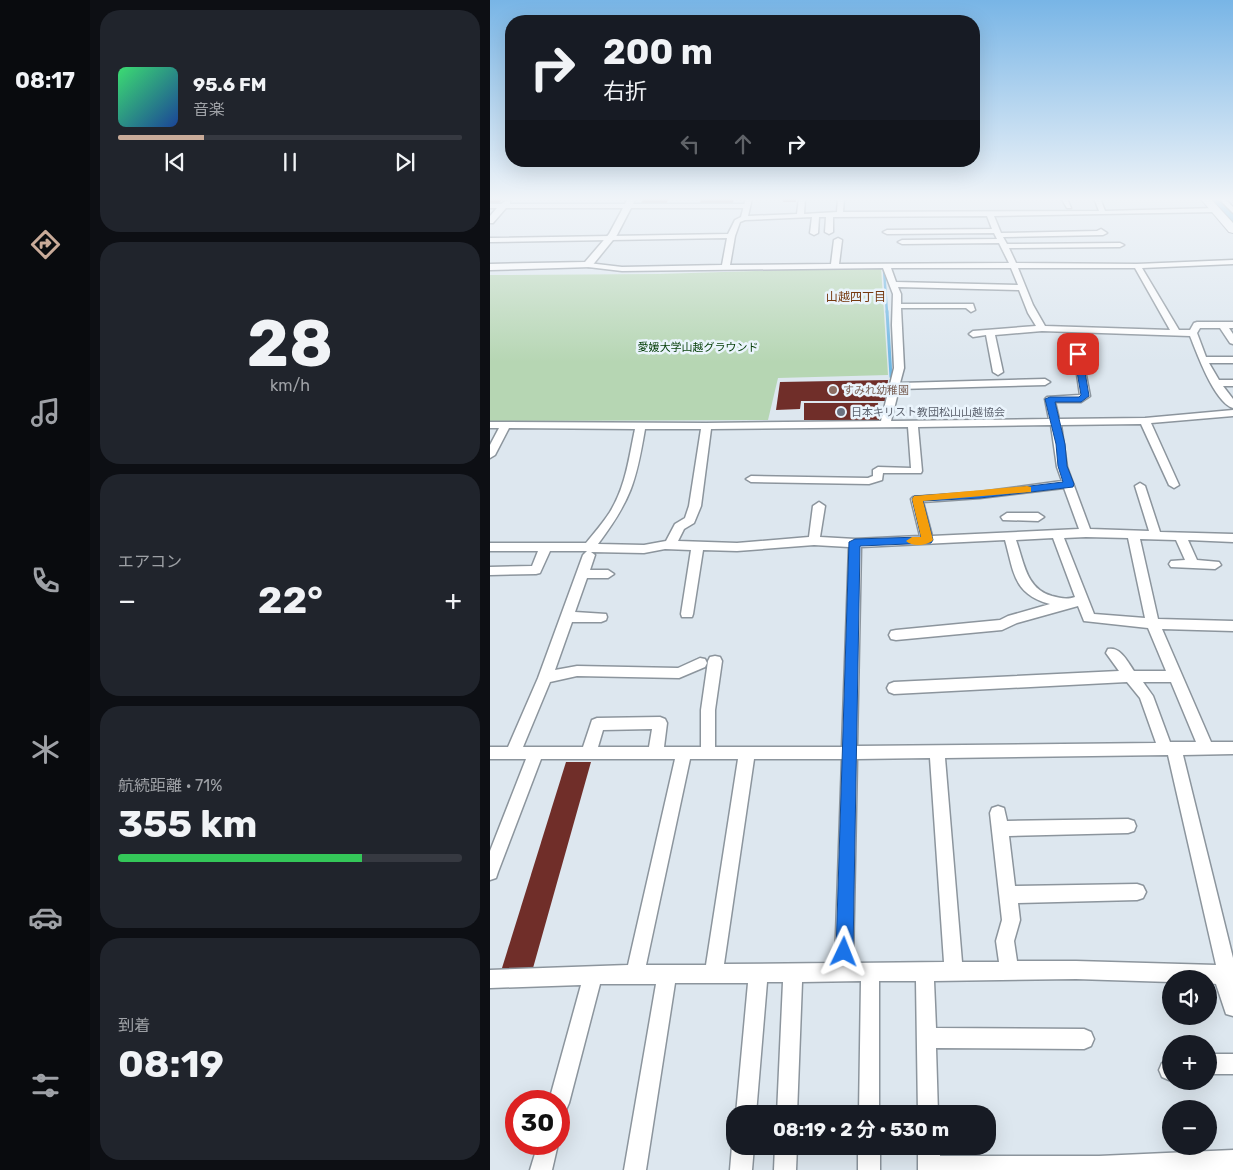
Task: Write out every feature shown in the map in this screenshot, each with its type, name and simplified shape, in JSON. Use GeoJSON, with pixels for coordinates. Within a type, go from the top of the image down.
{"type":"FeatureCollection","features":[{"type":"Feature","properties":{"kind":"street"},"geometry":{"type":"LineString","coordinates":[[588,265],[599,253]]}},
{"type":"Feature","properties":{"kind":"street"},"geometry":{"type":"LineString","coordinates":[[726,267],[728,253]]}},
{"type":"Feature","properties":{"kind":"street"},"geometry":{"type":"LineString","coordinates":[[832,253],[835,266]]}},
{"type":"Feature","properties":{"kind":"street"},"geometry":{"type":"LineString","coordinates":[[1007,253],[1031,312],[1042,328]]}},
{"type":"Feature","properties":{"kind":"street"},"geometry":{"type":"LineString","coordinates":[[490,267],[588,265],[622,269],[886,265],[1137,266],[1233,262]]}},
{"type":"Feature","properties":{"kind":"street"},"geometry":{"type":"LineString","coordinates":[[886,265],[897,294],[896,325],[899,368],[886,423]]}},
{"type":"Feature","properties":{"kind":"street"},"geometry":{"type":"LineString","coordinates":[[1137,266],[1176,333]]}},
{"type":"Feature","properties":{"kind":"street"},"geometry":{"type":"LineString","coordinates":[[894,284],[1022,288]]}},
{"type":"Feature","properties":{"kind":"street"},"geometry":{"type":"LineString","coordinates":[[897,306],[970,306],[970,310]]}},
{"type":"Feature","properties":{"kind":"street"},"geometry":{"type":"LineString","coordinates":[[1233,325],[1197,325],[1193,333],[1203,360],[1226,398],[1233,405]]}},
{"type":"Feature","properties":{"kind":"street"},"geometry":{"type":"LineString","coordinates":[[1223,325],[1233,341]]}},
{"type":"Feature","properties":{"kind":"street"},"geometry":{"type":"LineString","coordinates":[[973,334],[1042,328],[1193,333]]}},
{"type":"Feature","properties":{"kind":"street"},"geometry":{"type":"LineString","coordinates":[[990,333],[998,372]]}},
{"type":"Feature","properties":{"kind":"street"},"geometry":{"type":"LineString","coordinates":[[1078,354],[1085,396],[1081,399],[1050,399],[1056,421],[1062,466],[1086,533]]}},
{"type":"Feature","properties":{"kind":"street"},"geometry":{"type":"LineString","coordinates":[[1203,360],[1233,360]]}},
{"type":"Feature","properties":{"kind":"street"},"geometry":{"type":"LineString","coordinates":[[895,386],[1045,382]]}},
{"type":"Feature","properties":{"kind":"street"},"geometry":{"type":"LineString","coordinates":[[1217,383],[1233,383]]}},
{"type":"Feature","properties":{"kind":"street"},"geometry":{"type":"LineString","coordinates":[[490,425],[706,426],[1145,420],[1233,413]]}},
{"type":"Feature","properties":{"kind":"street"},"geometry":{"type":"LineString","coordinates":[[1145,420],[1174,485]]}},
{"type":"Feature","properties":{"kind":"street"},"geometry":{"type":"LineString","coordinates":[[751,479],[874,481],[878,478],[878,470],[917,471],[913,423]]}},
{"type":"Feature","properties":{"kind":"street"},"geometry":{"type":"LineString","coordinates":[[490,456],[506,425]]}},
{"type":"Feature","properties":{"kind":"street"},"geometry":{"type":"LineString","coordinates":[[513,753],[545,678],[589,551],[619,507],[627,490],[632,473],[640,426]]}},
{"type":"Feature","properties":{"kind":"street"},"geometry":{"type":"LineString","coordinates":[[670,545],[679,527],[690,520],[695,506],[706,426]]}},
{"type":"Feature","properties":{"kind":"street"},"geometry":{"type":"LineString","coordinates":[[927,540],[917,499],[980,495],[1069,484]]}},
{"type":"Feature","properties":{"kind":"street"},"geometry":{"type":"LineString","coordinates":[[1140,486],[1156,536]]}},
{"type":"Feature","properties":{"kind":"street"},"geometry":{"type":"LineString","coordinates":[[814,541],[819,506]]}},
{"type":"Feature","properties":{"kind":"street"},"geometry":{"type":"LineString","coordinates":[[1007,517],[1038,517]]}},
{"type":"Feature","properties":{"kind":"street"},"geometry":{"type":"LineString","coordinates":[[1020,517],[1026,535]]}},
{"type":"Feature","properties":{"kind":"street"},"geometry":{"type":"LineString","coordinates":[[490,547],[546,546],[589,551],[644,549],[670,545],[737,547],[814,541],[927,540],[1086,533],[1233,538]]}},
{"type":"Feature","properties":{"kind":"street"},"geometry":{"type":"LineString","coordinates":[[1057,534],[1088,618],[1153,624],[1233,626]]}},
{"type":"Feature","properties":{"kind":"street"},"geometry":{"type":"LineString","coordinates":[[1133,535],[1153,624],[1206,748]]}},
{"type":"Feature","properties":{"kind":"street"},"geometry":{"type":"LineString","coordinates":[[1009,536],[1028,590],[1036,596],[1066,605]]}},
{"type":"Feature","properties":{"kind":"street"},"geometry":{"type":"LineString","coordinates":[[1181,537],[1193,564]]}},
{"type":"Feature","properties":{"kind":"street"},"geometry":{"type":"LineString","coordinates":[[844,972],[855,542]]}},
{"type":"Feature","properties":{"kind":"street"},"geometry":{"type":"LineString","coordinates":[[490,571],[536,570],[546,546]]}},
{"type":"Feature","properties":{"kind":"street"},"geometry":{"type":"LineString","coordinates":[[687,614],[698,546]]}},
{"type":"Feature","properties":{"kind":"street"},"geometry":{"type":"LineString","coordinates":[[1175,564],[1215,565]]}},
{"type":"Feature","properties":{"kind":"street"},"geometry":{"type":"LineString","coordinates":[[582,574],[608,574]]}},
{"type":"Feature","properties":{"kind":"street"},"geometry":{"type":"LineString","coordinates":[[896,635],[1002,625],[1013,619],[1082,600]]}},
{"type":"Feature","properties":{"kind":"street"},"geometry":{"type":"LineString","coordinates":[[567,617],[600,617]]}},
{"type":"Feature","properties":{"kind":"street"},"geometry":{"type":"LineString","coordinates":[[1113,653],[1146,696],[1169,748],[1228,974],[1233,1007]]}},
{"type":"Feature","properties":{"kind":"street"},"geometry":{"type":"LineString","coordinates":[[708,753],[708,710],[715,661]]}},
{"type":"Feature","properties":{"kind":"street"},"geometry":{"type":"LineString","coordinates":[[545,678],[576,671],[669,678],[700,662]]}},
{"type":"Feature","properties":{"kind":"street"},"geometry":{"type":"LineString","coordinates":[[894,688],[1129,676],[1175,677]]}},
{"type":"Feature","properties":{"kind":"street"},"geometry":{"type":"LineString","coordinates":[[589,753],[597,724],[660,723],[655,753]]}},
{"type":"Feature","properties":{"kind":"street"},"geometry":{"type":"LineString","coordinates":[[490,753],[850,753],[1169,748],[1233,749]]}},
{"type":"Feature","properties":{"kind":"street"},"geometry":{"type":"LineString","coordinates":[[937,752],[954,971]]}},
{"type":"Feature","properties":{"kind":"street"},"geometry":{"type":"LineString","coordinates":[[490,872],[536,753]]}},
{"type":"Feature","properties":{"kind":"street"},"geometry":{"type":"LineString","coordinates":[[635,974],[684,753]]}},
{"type":"Feature","properties":{"kind":"street"},"geometry":{"type":"LineString","coordinates":[[714,974],[747,753]]}},
{"type":"Feature","properties":{"kind":"street"},"geometry":{"type":"LineString","coordinates":[[1009,971],[1005,941],[1011,920],[999,821],[1128,826]]}},
{"type":"Feature","properties":{"kind":"street"},"geometry":{"type":"LineString","coordinates":[[1008,895],[1137,892]]}},
{"type":"Feature","properties":{"kind":"street"},"geometry":{"type":"LineString","coordinates":[[490,979],[635,974],[1076,970],[1228,974]]}},
{"type":"Feature","properties":{"kind":"street"},"geometry":{"type":"LineString","coordinates":[[787,1105],[793,972]]}},
{"type":"Feature","properties":{"kind":"street"},"geometry":{"type":"LineString","coordinates":[[869,1105],[870,972]]}},
{"type":"Feature","properties":{"kind":"street"},"geometry":{"type":"LineString","coordinates":[[925,972],[928,1105]]}},
{"type":"Feature","properties":{"kind":"street"},"geometry":{"type":"LineString","coordinates":[[747,1105],[758,973]]}},
{"type":"Feature","properties":{"kind":"street"},"geometry":{"type":"LineString","coordinates":[[635,1170],[667,974]]}},
{"type":"Feature","properties":{"kind":"street"},"geometry":{"type":"LineString","coordinates":[[562,1090],[593,975]]}},
{"type":"Feature","properties":{"kind":"street"},"geometry":{"type":"LineString","coordinates":[[926,1038],[1084,1039]]}},
{"type":"Feature","properties":{"kind":"street"},"geometry":{"type":"LineString","coordinates":[[1217,1064],[1233,1064]]}},
{"type":"Feature","properties":{"kind":"street"},"geometry":{"type":"LineString","coordinates":[[541,1170],[545,1155]]}},
{"type":"Feature","properties":{"kind":"street"},"geometry":{"type":"LineString","coordinates":[[741,1170],[742,1155]]}},
{"type":"Feature","properties":{"kind":"street"},"geometry":{"type":"LineString","coordinates":[[784,1170],[785,1155]]}},
{"type":"Feature","properties":{"kind":"street"},"geometry":{"type":"LineString","coordinates":[[869,1155],[869,1170]]}},
{"type":"Feature","properties":{"kind":"street"},"geometry":{"type":"LineString","coordinates":[[929,1161],[1100,1167],[1233,1161]]}},
{"type":"Feature","properties":{"kind":"green space","name":"愛媛大学山越グラウンド"},"geometry":{"type":"Polygon","coordinates":[[[881,267],[888,375],[778,378],[768,420],[490,421],[490,275],[659,274],[881,267]]]}},
{"type":"Feature","properties":{"kind":"building","name":"すみれ幼稚園"},"geometry":{"type":"Polygon","coordinates":[[[888,380],[886,401],[801,401],[800,409],[776,410],[780,382],[888,380]]]}},
{"type":"Feature","properties":{"kind":"building","name":"日本キリスト教団松山山越協会"},"geometry":{"type":"Polygon","coordinates":[[[804,403],[878,403],[879,420],[804,420],[804,403]]]}},
{"type":"Feature","properties":{"kind":"building"},"geometry":{"type":"Polygon","coordinates":[[[566,762],[591,762],[533,968],[502,968],[566,762]]]}},
{"type":"Feature","properties":{"kind":"waterway"},"geometry":{"type":"LineString","coordinates":[[884,270],[887,313]]}},
{"type":"Feature","properties":{"kind":"waterway"},"geometry":{"type":"LineString","coordinates":[[887,311],[891,377]]}},
{"type":"Feature","properties":{"kind":"slow traffic"},"geometry":{"type":"LineString","coordinates":[[912,541],[927,540],[917,499],[980,495],[1027,489]]}},
{"type":"Feature","properties":{"kind":"place","name":"すみれ幼稚園"},"geometry":{"type":"Point","coordinates":[833,390]}},
{"type":"Feature","properties":{"kind":"place","name":"日本キリスト教団松山山越協会"},"geometry":{"type":"Point","coordinates":[841,412]}},
{"type":"Feature","properties":{"kind":"district","name":"山越四丁目"},"geometry":{"type":"Point","coordinates":[856,297]}},
{"type":"Feature","properties":{"kind":"route"},"geometry":{"type":"LineString","coordinates":[[844,952],[855,542],[927,540],[917,499],[980,495],[1069,484],[1062,466],[1056,421],[1050,405],[1050,399],[1074,400],[1085,396],[1078,354]]}}]}
